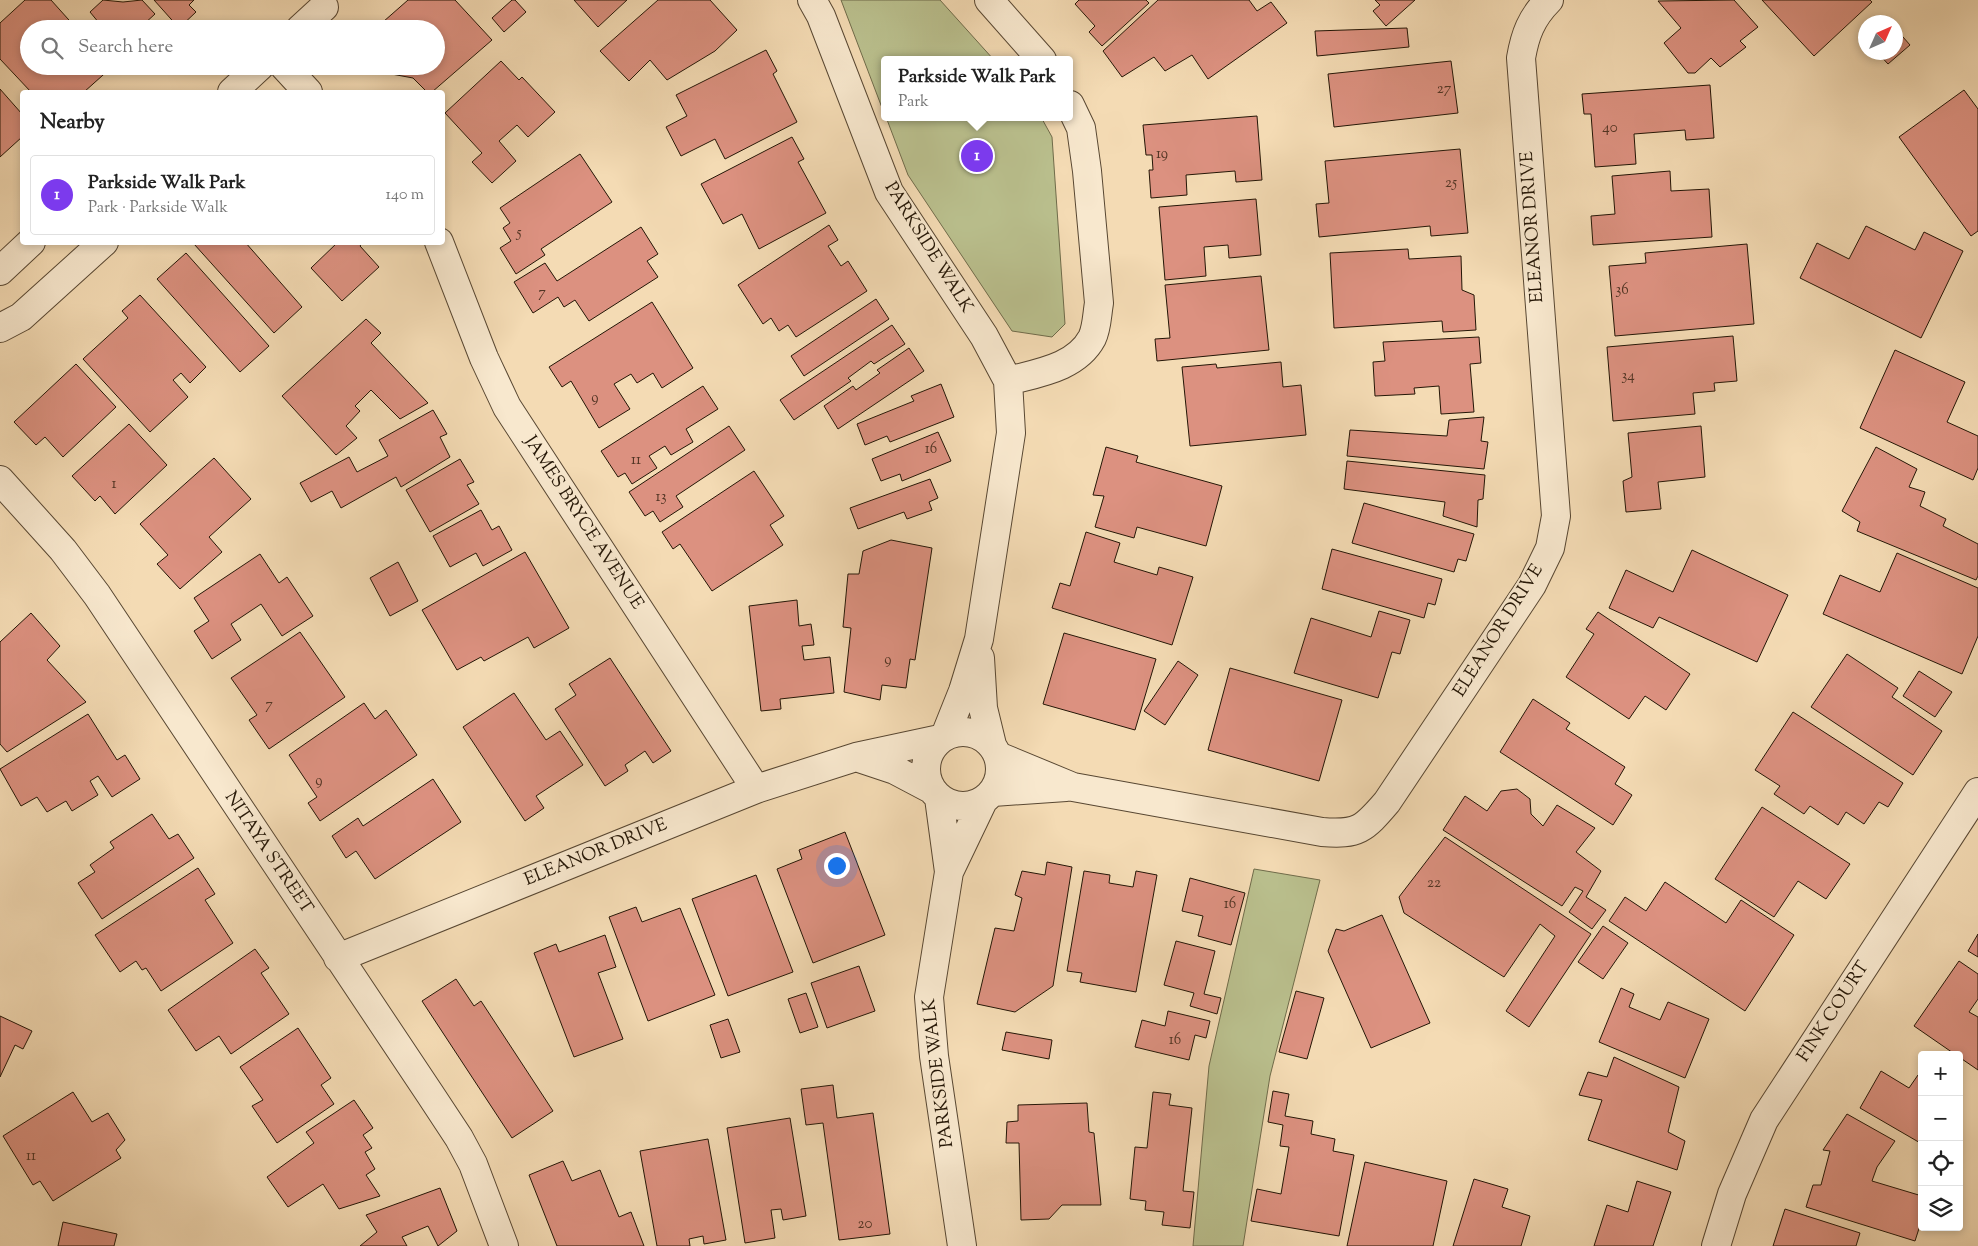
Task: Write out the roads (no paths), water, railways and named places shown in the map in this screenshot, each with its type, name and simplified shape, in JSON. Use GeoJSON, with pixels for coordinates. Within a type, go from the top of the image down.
{"type":"FeatureCollection","features":[{"type":"Feature","properties":{"kind":"street","name":"PARKSIDE WALK"},"geometry":{"type":"LineString","coordinates":[[812,0],[821,16],[889,192],[984,336],[1008,381],[1011,434],[979,639],[963,692],[943,738]]}},
{"type":"Feature","properties":{"kind":"street"},"geometry":{"type":"LineString","coordinates":[[989,0],[1038,56]]}},
{"type":"Feature","properties":{"kind":"street","name":"ELEANOR DRIVE"},"geometry":{"type":"LineString","coordinates":[[995,751],[1073,787],[1322,832],[1339,833],[1359,830],[1387,802],[1532,585],[1550,548],[1556,516],[1521,58],[1526,33],[1538,11],[1548,0]]}},
{"type":"Feature","properties":{"kind":"street"},"geometry":{"type":"LineString","coordinates":[[310,20],[324,7]]}},
{"type":"Feature","properties":{"kind":"street"},"geometry":{"type":"LineString","coordinates":[[234,90],[250,75]]}},
{"type":"Feature","properties":{"kind":"street"},"geometry":{"type":"LineString","coordinates":[[292,75],[306,90]]}},
{"type":"Feature","properties":{"kind":"street"},"geometry":{"type":"LineString","coordinates":[[1008,381],[1042,372],[1076,357],[1092,337],[1097,319],[1099,304],[1087,171],[1081,128],[1073,111]]}},
{"type":"Feature","properties":{"kind":"street"},"geometry":{"type":"LineString","coordinates":[[0,270],[28,245]]}},
{"type":"Feature","properties":{"kind":"street"},"geometry":{"type":"LineString","coordinates":[[0,328],[21,317],[101,245]]}},
{"type":"Feature","properties":{"kind":"street","name":"JAMES BRYCE AVENUE"},"geometry":{"type":"LineString","coordinates":[[440,245],[484,358],[507,407],[756,789]]}},
{"type":"Feature","properties":{"kind":"street","name":"NITAYA STREET"},"geometry":{"type":"LineString","coordinates":[[0,480],[63,550],[97,595],[459,1138],[473,1164],[504,1246]]}},
{"type":"Feature","properties":{"kind":"street","name":"PARKSIDE WALK"},"geometry":{"type":"LineString","coordinates":[[979,639],[983,708],[995,751]]}},
{"type":"Feature","properties":{"kind":"street"},"geometry":{"type":"LineString","coordinates":[[856,756],[895,770],[935,793],[948,804],[959,806],[972,805],[988,797],[999,781],[1001,768],[995,751],[983,737],[971,732],[960,731],[943,738],[932,747],[925,768],[935,793]]}},
{"type":"Feature","properties":{"kind":"street","name":"ELEANOR DRIVE"},"geometry":{"type":"LineString","coordinates":[[338,958],[756,789],[856,756],[943,738]]}},
{"type":"Feature","properties":{"kind":"street","name":"ELEANOR DRIVE"},"geometry":{"type":"LineString","coordinates":[[988,797],[1073,787]]}},
{"type":"Feature","properties":{"kind":"street","name":"FINK COURT"},"geometry":{"type":"LineString","coordinates":[[1716,1246],[1732,1194],[1764,1120],[1978,792]]}},
{"type":"Feature","properties":{"kind":"street","name":"PARKSIDE WALK"},"geometry":{"type":"LineString","coordinates":[[935,793],[949,872]]}},
{"type":"Feature","properties":{"kind":"street","name":"PARKSIDE WALK"},"geometry":{"type":"LineString","coordinates":[[962,1246],[934,1056],[928,998],[949,872],[988,797]]}},
{"type":"Feature","properties":{"kind":"place","name":"Parkside Walk Park"},"geometry":{"type":"Point","coordinates":[977,156]}}]}
